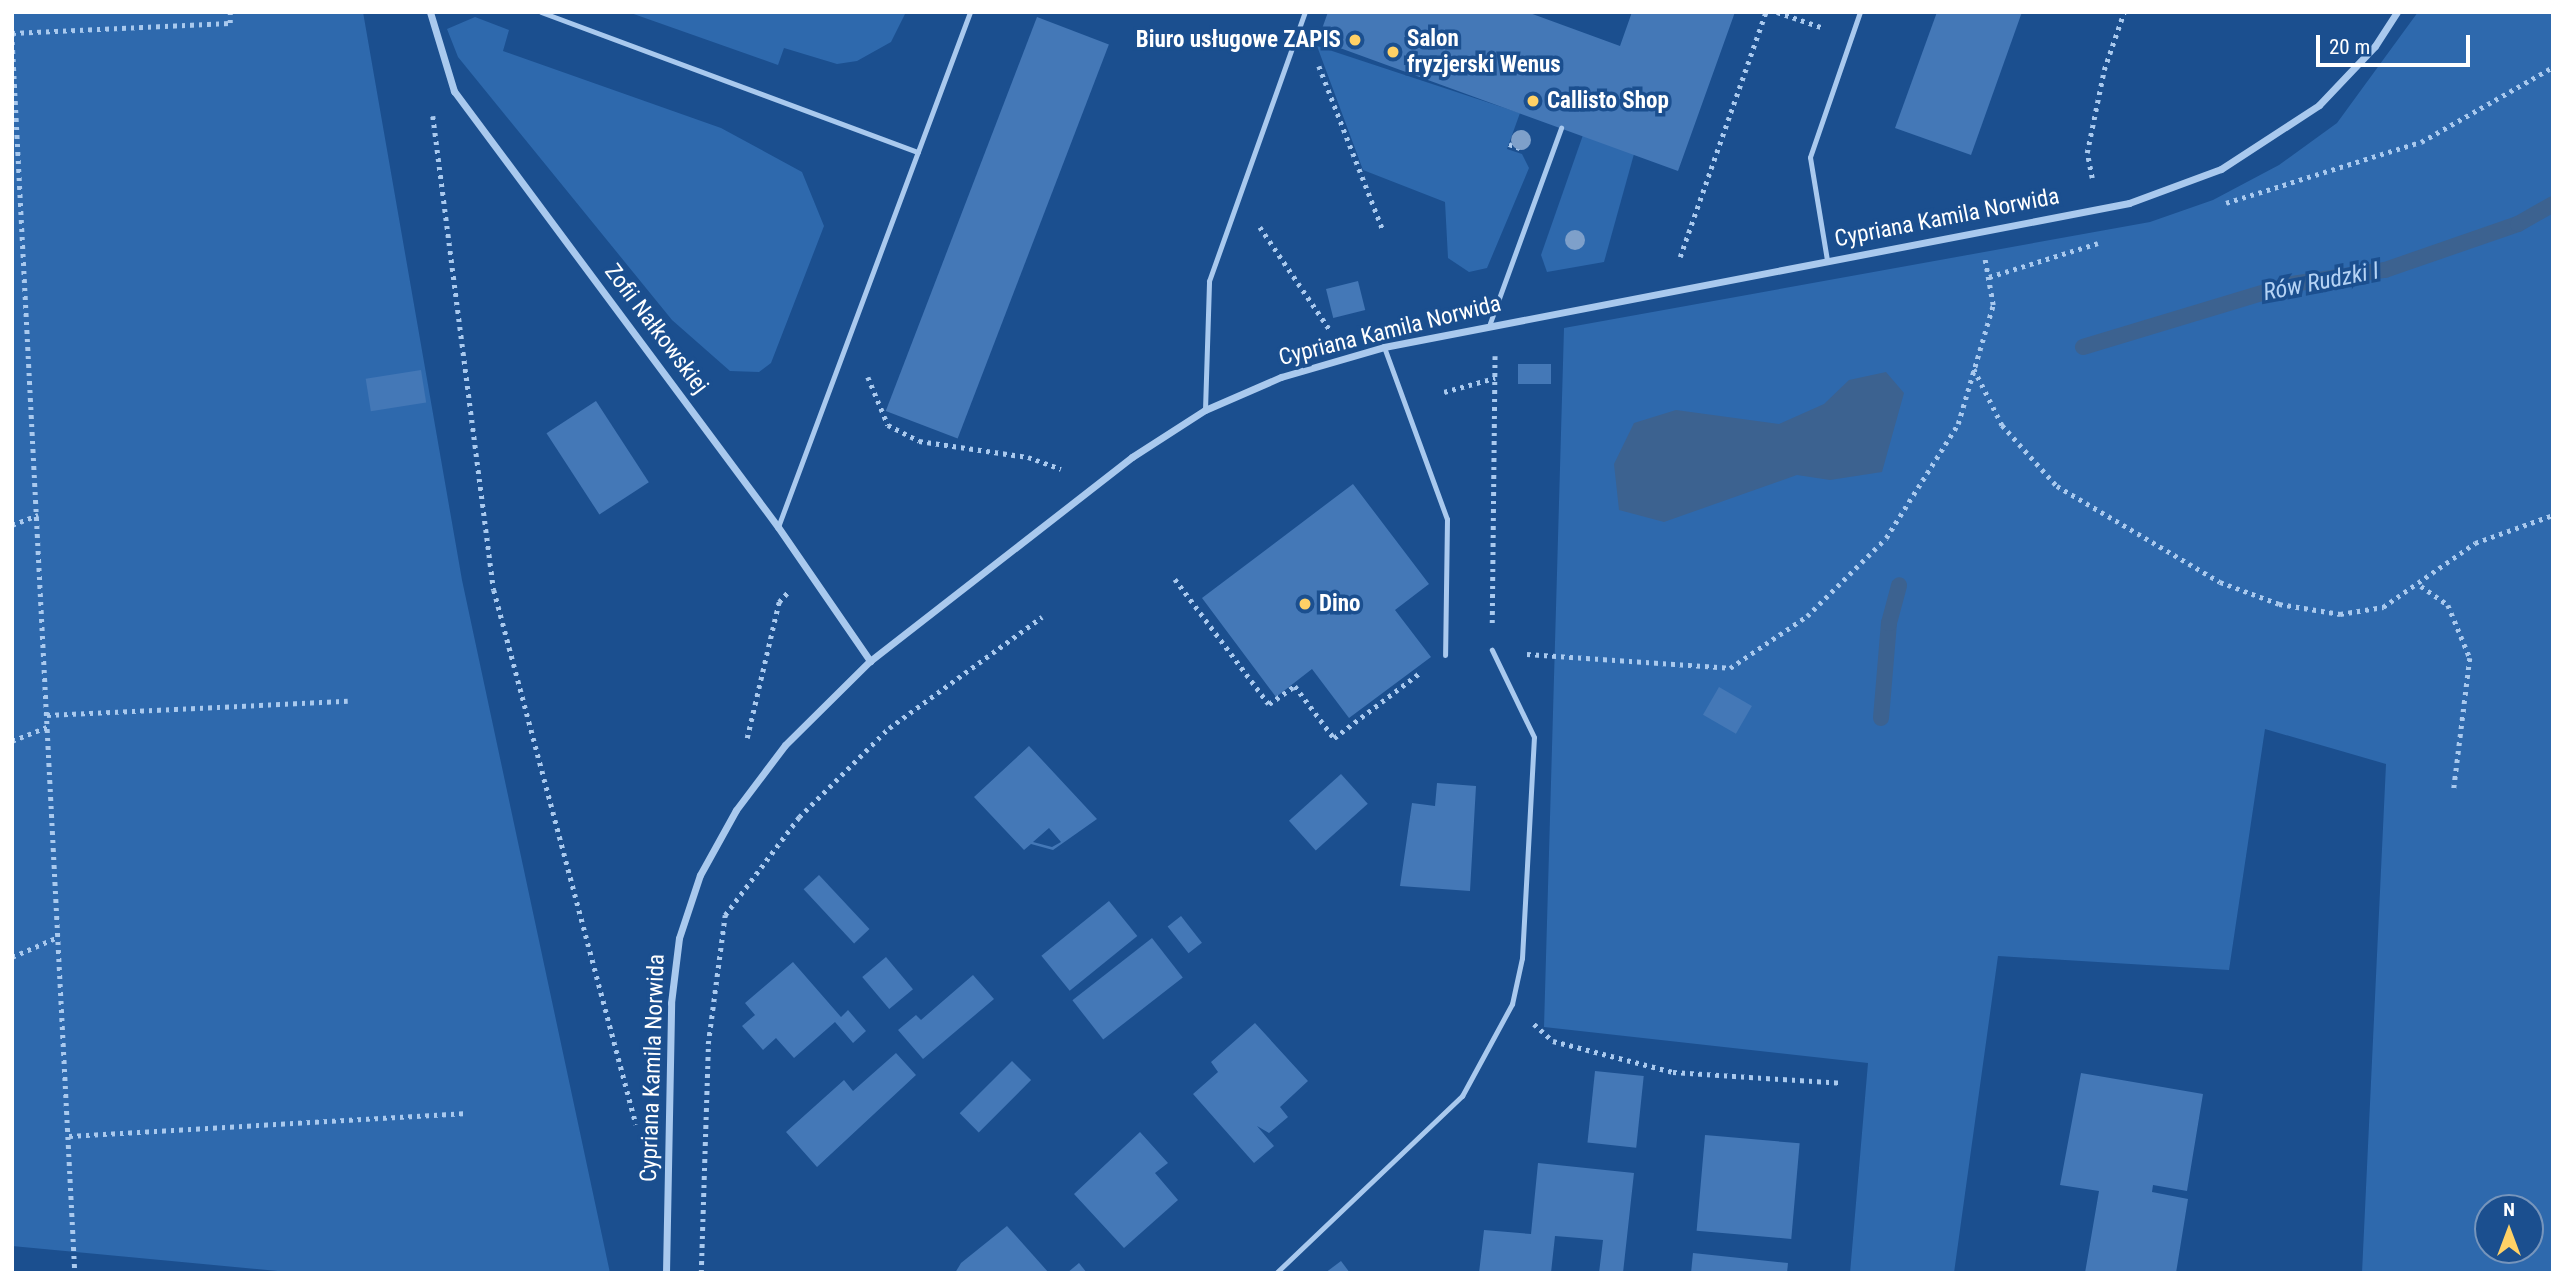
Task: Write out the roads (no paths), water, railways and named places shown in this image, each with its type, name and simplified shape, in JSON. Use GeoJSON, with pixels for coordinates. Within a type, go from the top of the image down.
{"type":"FeatureCollection","features":[{"type":"Feature","properties":{"kind":"street","name":"Zofii Nałkowskiej"},"geometry":{"type":"LineString","coordinates":[[430,12],[454,91],[778,527],[870,661]]}},
{"type":"Feature","properties":{"kind":"street","name":"Cypriana Kamila Norwida"},"geometry":{"type":"LineString","coordinates":[[666,1273],[671,1003],[679,939],[700,875],[736,810],[785,745],[870,661],[988,563],[1205,410],[1281,377],[1384,347],[1490,323],[2129,203],[2221,169],[2319,105],[2375,47],[2397,12]]}},
{"type":"Feature","properties":{"kind":"lane"},"geometry":{"type":"LineString","coordinates":[[541,12],[918,152]]}},
{"type":"Feature","properties":{"kind":"lane"},"geometry":{"type":"LineString","coordinates":[[778,527],[970,12]]}},
{"type":"Feature","properties":{"kind":"lane"},"geometry":{"type":"LineString","coordinates":[[1205,410],[1209,281],[1305,12]]}},
{"type":"Feature","properties":{"kind":"lane"},"geometry":{"type":"LineString","coordinates":[[1827,260],[1810,157],[1860,12]]}},
{"type":"Feature","properties":{"kind":"lane"},"geometry":{"type":"LineString","coordinates":[[1490,323],[1561,128]]}},
{"type":"Feature","properties":{"kind":"lane"},"geometry":{"type":"LineString","coordinates":[[1384,347],[1447,519],[1445,655]]}},
{"type":"Feature","properties":{"kind":"lane"},"geometry":{"type":"LineString","coordinates":[[1276,1273],[1462,1096],[1512,1004],[1522,958],[1535,737],[1492,650]]}},
{"type":"Feature","properties":{"kind":"waterway","name":"Rów Rudzki I"},"geometry":{"type":"LineString","coordinates":[[2083,347],[2292,284],[2385,270],[2518,224],[2553,204]]}},
{"type":"Feature","properties":{"kind":"waterway"},"geometry":{"type":"LineString","coordinates":[[1881,718],[1889,623],[1899,585]]}},
{"type":"Feature","properties":{"kind":"place","name":"Biuro usługowe ZAPIS"},"geometry":{"type":"Point","coordinates":[1355,40]}},
{"type":"Feature","properties":{"kind":"place","name":"Salon fryzjerski Wenus"},"geometry":{"type":"Point","coordinates":[1393,52]}},
{"type":"Feature","properties":{"kind":"place","name":"Callisto Shop"},"geometry":{"type":"Point","coordinates":[1533,101]}},
{"type":"Feature","properties":{"kind":"place","name":"Dino"},"geometry":{"type":"Point","coordinates":[1305,604]}}]}
